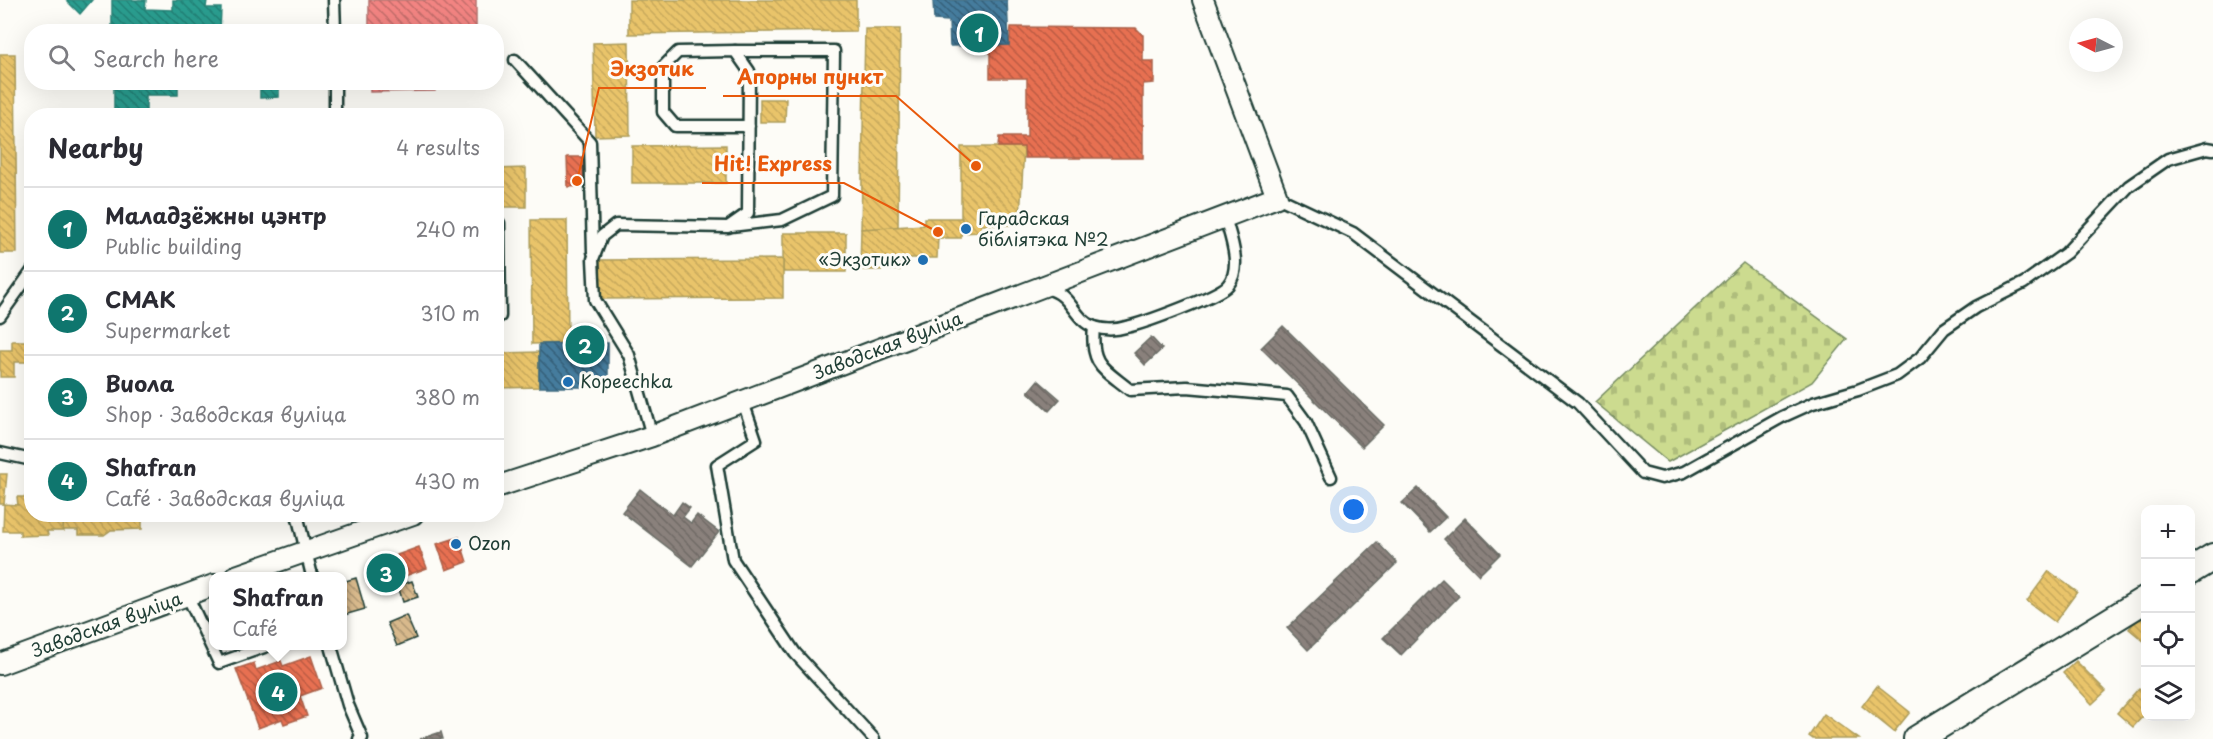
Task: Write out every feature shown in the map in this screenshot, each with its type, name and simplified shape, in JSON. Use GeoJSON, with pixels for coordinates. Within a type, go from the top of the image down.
{"type":"FeatureCollection","features":[{"type":"Feature","properties":{"kind":"street"},"geometry":{"type":"LineString","coordinates":[[1203,0],[1276,197]]}},
{"type":"Feature","properties":{"kind":"street","name":"Заводская вуліца"},"geometry":{"type":"LineString","coordinates":[[504,484],[652,436],[1276,197]]}},
{"type":"Feature","properties":{"kind":"street"},"geometry":{"type":"LineString","coordinates":[[247,572],[389,522]]}},
{"type":"Feature","properties":{"kind":"street"},"geometry":{"type":"LineString","coordinates":[[2195,568],[2213,557]]}},
{"type":"Feature","properties":{"kind":"street","name":"Заводская вуліца"},"geometry":{"type":"LineString","coordinates":[[0,664],[209,587]]}},
{"type":"Feature","properties":{"kind":"street"},"geometry":{"type":"LineString","coordinates":[[1917,739],[2141,601]]}},
{"type":"Feature","properties":{"kind":"lane"},"geometry":{"type":"LineString","coordinates":[[334,0],[335,24]]}},
{"type":"Feature","properties":{"kind":"lane"},"geometry":{"type":"LineString","coordinates":[[728,227],[748,213],[749,71],[735,51]]}},
{"type":"Feature","properties":{"kind":"lane"},"geometry":{"type":"LineString","coordinates":[[593,259],[602,236],[616,225],[728,227],[782,220],[832,196],[834,51],[678,52],[663,67],[663,112],[675,126],[749,126]]}},
{"type":"Feature","properties":{"kind":"lane"},"geometry":{"type":"LineString","coordinates":[[515,60],[590,142],[595,300],[629,355],[652,436]]}},
{"type":"Feature","properties":{"kind":"lane"},"geometry":{"type":"LineString","coordinates":[[335,90],[335,108]]}},
{"type":"Feature","properties":{"kind":"lane"},"geometry":{"type":"LineString","coordinates":[[1276,197],[1353,233],[1578,403],[1642,473],[1662,478],[1684,472],[1803,408],[1897,375],[1920,358],[1944,329],[1976,307],[2024,283],[2066,253],[2129,186],[2168,159],[2206,148],[2213,149]]}},
{"type":"Feature","properties":{"kind":"lane"},"geometry":{"type":"LineString","coordinates":[[1044,287],[1061,295],[1082,320],[1094,327],[1110,329],[1128,327],[1216,294],[1229,284],[1234,249],[1225,217]]}},
{"type":"Feature","properties":{"kind":"lane"},"geometry":{"type":"LineString","coordinates":[[0,316],[24,282]]}},
{"type":"Feature","properties":{"kind":"lane"},"geometry":{"type":"LineString","coordinates":[[1094,327],[1092,348],[1098,364],[1130,390],[1187,387],[1287,396],[1306,422],[1330,477]]}},
{"type":"Feature","properties":{"kind":"lane"},"geometry":{"type":"LineString","coordinates":[[743,402],[756,440],[717,465],[733,560],[795,653],[874,739]]}},
{"type":"Feature","properties":{"kind":"lane"},"geometry":{"type":"LineString","coordinates":[[0,453],[24,458]]}},
{"type":"Feature","properties":{"kind":"lane"},"geometry":{"type":"LineString","coordinates":[[299,522],[311,572]]}},
{"type":"Feature","properties":{"kind":"lane"},"geometry":{"type":"LineString","coordinates":[[187,595],[209,642]]}},
{"type":"Feature","properties":{"kind":"lane"},"geometry":{"type":"LineString","coordinates":[[213,650],[219,663],[254,650]]}},
{"type":"Feature","properties":{"kind":"lane"},"geometry":{"type":"LineString","coordinates":[[332,650],[348,705],[362,738],[359,739]]}},
{"type":"Feature","properties":{"kind":"green space"},"geometry":{"type":"Polygon","coordinates":[[[1743,263],[1847,339],[1812,382],[1668,462],[1595,402],[1743,263]]]}},
{"type":"Feature","properties":{"kind":"building: Homes"},"geometry":{"type":"Polygon","coordinates":[[[629,0],[856,0],[856,31],[629,34],[629,0]]]}},
{"type":"Feature","properties":{"kind":"building: Homes"},"geometry":{"type":"Polygon","coordinates":[[[865,29],[900,29],[898,229],[861,229],[865,29]]]}},
{"type":"Feature","properties":{"kind":"building: Homes"},"geometry":{"type":"Polygon","coordinates":[[[629,42],[630,135],[595,136],[593,43],[629,42]]]}},
{"type":"Feature","properties":{"kind":"building: Homes"},"geometry":{"type":"Polygon","coordinates":[[[0,54],[15,54],[17,253],[0,253],[0,54]]]}},
{"type":"Feature","properties":{"kind":"building: Homes"},"geometry":{"type":"Polygon","coordinates":[[[760,99],[786,99],[785,122],[760,122],[760,99]]]}},
{"type":"Feature","properties":{"kind":"building: Homes"},"geometry":{"type":"Polygon","coordinates":[[[726,145],[726,183],[632,183],[632,146],[726,145]]]}},
{"type":"Feature","properties":{"kind":"building: Homes"},"geometry":{"type":"Polygon","coordinates":[[[961,147],[1024,147],[1020,218],[1015,225],[981,225],[981,232],[961,233],[961,147]]]}},
{"type":"Feature","properties":{"kind":"building: Homes"},"geometry":{"type":"Polygon","coordinates":[[[526,168],[526,207],[504,207],[504,169],[526,168]]]}},
{"type":"Feature","properties":{"kind":"building: Homes"},"geometry":{"type":"Polygon","coordinates":[[[924,218],[962,218],[961,238],[938,238],[937,258],[909,258],[909,264],[900,264],[900,270],[860,270],[861,229],[924,225],[924,218]]]}},
{"type":"Feature","properties":{"kind":"building: Homes"},"geometry":{"type":"Polygon","coordinates":[[[531,220],[567,220],[568,343],[532,344],[531,220]]]}},
{"type":"Feature","properties":{"kind":"building: Homes"},"geometry":{"type":"Polygon","coordinates":[[[783,233],[846,233],[846,272],[783,272],[783,233]]]}},
{"type":"Feature","properties":{"kind":"building: Homes"},"geometry":{"type":"Polygon","coordinates":[[[783,259],[783,298],[599,299],[599,260],[783,259]]]}},
{"type":"Feature","properties":{"kind":"building: Homes"},"geometry":{"type":"Polygon","coordinates":[[[12,341],[24,341],[24,362],[14,362],[14,377],[0,377],[0,350],[12,350],[12,341]]]}},
{"type":"Feature","properties":{"kind":"building: Homes"},"geometry":{"type":"Polygon","coordinates":[[[539,352],[539,387],[504,388],[504,353],[539,352]]]}},
{"type":"Feature","properties":{"kind":"building: Homes"},"geometry":{"type":"Polygon","coordinates":[[[0,474],[7,474],[4,504],[0,504],[0,474]]]}},
{"type":"Feature","properties":{"kind":"building: Homes"},"geometry":{"type":"Polygon","coordinates":[[[17,497],[24,497],[24,522],[64,522],[64,531],[47,531],[48,535],[20,536],[20,531],[3,531],[4,504],[18,505],[17,497]]]}},
{"type":"Feature","properties":{"kind":"building: Homes"},"geometry":{"type":"Polygon","coordinates":[[[64,522],[142,522],[142,529],[111,530],[104,535],[78,535],[78,530],[63,530],[64,522]]]}},
{"type":"Feature","properties":{"kind":"building: Homes"},"geometry":{"type":"Polygon","coordinates":[[[2049,571],[2077,592],[2055,622],[2027,601],[2049,571]]]}},
{"type":"Feature","properties":{"kind":"building: Homes"},"geometry":{"type":"Polygon","coordinates":[[[2139,617],[2141,618],[2141,639],[2129,629],[2139,617]]]}},
{"type":"Feature","properties":{"kind":"building: Homes"},"geometry":{"type":"Polygon","coordinates":[[[2076,661],[2106,691],[2092,704],[2063,673],[2076,661]]]}},
{"type":"Feature","properties":{"kind":"building: Homes"},"geometry":{"type":"Polygon","coordinates":[[[1877,686],[1910,712],[1894,732],[1862,706],[1877,686]]]}},
{"type":"Feature","properties":{"kind":"building: Homes"},"geometry":{"type":"Polygon","coordinates":[[[2139,688],[2141,689],[2141,718],[2133,727],[2117,713],[2139,688]]]}},
{"type":"Feature","properties":{"kind":"building: Homes"},"geometry":{"type":"Polygon","coordinates":[[[1824,714],[1859,739],[1813,739],[1809,736],[1824,714]]]}},
{"type":"Feature","properties":{"kind":"building: Shops"},"geometry":{"type":"Polygon","coordinates":[[[1011,27],[1136,28],[1143,35],[1143,61],[1154,61],[1154,83],[1143,84],[1143,158],[1025,158],[1024,147],[998,147],[999,137],[1027,137],[1027,78],[990,78],[990,45],[1009,45],[1011,27]]]}},
{"type":"Feature","properties":{"kind":"building: Shops"},"geometry":{"type":"Polygon","coordinates":[[[567,157],[583,157],[584,186],[568,187],[567,157]]]}},
{"type":"Feature","properties":{"kind":"building: Shops"},"geometry":{"type":"Polygon","coordinates":[[[459,537],[467,562],[446,570],[437,544],[459,537]]]}},
{"type":"Feature","properties":{"kind":"building: Shops"},"geometry":{"type":"Polygon","coordinates":[[[419,547],[427,568],[405,576],[397,555],[419,547]]]}},
{"type":"Feature","properties":{"kind":"building: Shops"},"geometry":{"type":"Polygon","coordinates":[[[387,555],[395,579],[383,583],[375,559],[387,555]]]}},
{"type":"Feature","properties":{"kind":"building: Shops"},"geometry":{"type":"Polygon","coordinates":[[[311,656],[322,688],[300,696],[307,716],[284,724],[282,719],[258,728],[236,669],[254,663],[256,670],[281,661],[283,666],[311,656]]]}},
{"type":"Feature","properties":{"kind":"building: Schools"},"geometry":{"type":"Polygon","coordinates":[[[66,0],[92,0],[80,14],[66,0]]]}},
{"type":"Feature","properties":{"kind":"building: Schools"},"geometry":{"type":"Polygon","coordinates":[[[112,0],[146,0],[145,9],[173,10],[173,0],[207,0],[206,8],[221,8],[220,24],[112,24],[112,0]]]}},
{"type":"Feature","properties":{"kind":"building: Schools"},"geometry":{"type":"Polygon","coordinates":[[[114,90],[178,90],[178,95],[146,95],[146,108],[114,108],[114,90]]]}},
{"type":"Feature","properties":{"kind":"building: Schools"},"geometry":{"type":"Polygon","coordinates":[[[260,90],[279,90],[279,97],[260,98],[260,90]]]}},
{"type":"Feature","properties":{"kind":"building: Health"},"geometry":{"type":"Polygon","coordinates":[[[369,0],[476,0],[476,24],[369,24],[369,0]]]}},
{"type":"Feature","properties":{"kind":"building: Health"},"geometry":{"type":"Polygon","coordinates":[[[370,90],[435,90],[435,91],[370,92],[370,90]]]}},
{"type":"Feature","properties":{"kind":"building: Public"},"geometry":{"type":"Polygon","coordinates":[[[933,0],[1007,0],[1009,45],[950,46],[949,21],[934,20],[933,0]]]}},
{"type":"Feature","properties":{"kind":"building: Public"},"geometry":{"type":"Polygon","coordinates":[[[608,343],[608,387],[539,387],[539,344],[608,343]]]}},
{"type":"Feature","properties":{"kind":"building: Industry"},"geometry":{"type":"Polygon","coordinates":[[[1283,326],[1384,425],[1362,447],[1261,348],[1283,326]]]}},
{"type":"Feature","properties":{"kind":"building: Industry"},"geometry":{"type":"Polygon","coordinates":[[[1151,337],[1162,349],[1145,365],[1134,353],[1151,337]]]}},
{"type":"Feature","properties":{"kind":"building: Industry"},"geometry":{"type":"Polygon","coordinates":[[[1038,380],[1060,399],[1049,411],[1028,392],[1038,380]]]}},
{"type":"Feature","properties":{"kind":"building: Industry"},"geometry":{"type":"Polygon","coordinates":[[[1418,488],[1446,517],[1430,532],[1402,503],[1418,488]]]}},
{"type":"Feature","properties":{"kind":"building: Industry"},"geometry":{"type":"Polygon","coordinates":[[[640,489],[673,515],[682,502],[690,508],[683,517],[691,523],[697,515],[719,532],[692,566],[622,512],[640,489]]]}},
{"type":"Feature","properties":{"kind":"building: Industry"},"geometry":{"type":"Polygon","coordinates":[[[1465,518],[1500,554],[1479,575],[1444,539],[1465,518]]]}},
{"type":"Feature","properties":{"kind":"building: Industry"},"geometry":{"type":"Polygon","coordinates":[[[1377,542],[1397,563],[1308,650],[1287,628],[1377,542]]]}},
{"type":"Feature","properties":{"kind":"building: Industry"},"geometry":{"type":"Polygon","coordinates":[[[1442,579],[1459,596],[1401,655],[1383,638],[1442,579]]]}},
{"type":"Feature","properties":{"kind":"building: Industry"},"geometry":{"type":"Polygon","coordinates":[[[441,732],[443,739],[420,739],[441,732]]]}},
{"type":"Feature","properties":{"kind":"building: Other"},"geometry":{"type":"Polygon","coordinates":[[[356,578],[365,609],[347,614],[347,581],[356,578]]]}},
{"type":"Feature","properties":{"kind":"building: Other"},"geometry":{"type":"Polygon","coordinates":[[[412,581],[418,597],[403,602],[398,586],[412,581]]]}},
{"type":"Feature","properties":{"kind":"building: Other"},"geometry":{"type":"Polygon","coordinates":[[[406,615],[416,638],[397,646],[387,623],[406,615]]]}},
{"type":"Feature","properties":{"kind":"place","name":"Маладзёжны цэнтр"},"geometry":{"type":"Point","coordinates":[979,33]}},
{"type":"Feature","properties":{"kind":"place","name":"Апорны пункт"},"geometry":{"type":"Point","coordinates":[976,166]}},
{"type":"Feature","properties":{"kind":"place","name":"Экзотик"},"geometry":{"type":"Point","coordinates":[577,181]}},
{"type":"Feature","properties":{"kind":"place","name":"Гарадская бібліятэка №2"},"geometry":{"type":"Point","coordinates":[966,229]}},
{"type":"Feature","properties":{"kind":"place","name":"Hit! Express"},"geometry":{"type":"Point","coordinates":[938,232]}},
{"type":"Feature","properties":{"kind":"place","name":"«Экзотик»"},"geometry":{"type":"Point","coordinates":[923,260]}},
{"type":"Feature","properties":{"kind":"place","name":"СМАК"},"geometry":{"type":"Point","coordinates":[585,345]}},
{"type":"Feature","properties":{"kind":"place","name":"Kopeechka"},"geometry":{"type":"Point","coordinates":[568,382]}},
{"type":"Feature","properties":{"kind":"place","name":"Ozon"},"geometry":{"type":"Point","coordinates":[456,544]}},
{"type":"Feature","properties":{"kind":"place","name":"Виола"},"geometry":{"type":"Point","coordinates":[386,573]}},
{"type":"Feature","properties":{"kind":"place","name":"Shafran"},"geometry":{"type":"Point","coordinates":[278,692]}}]}
